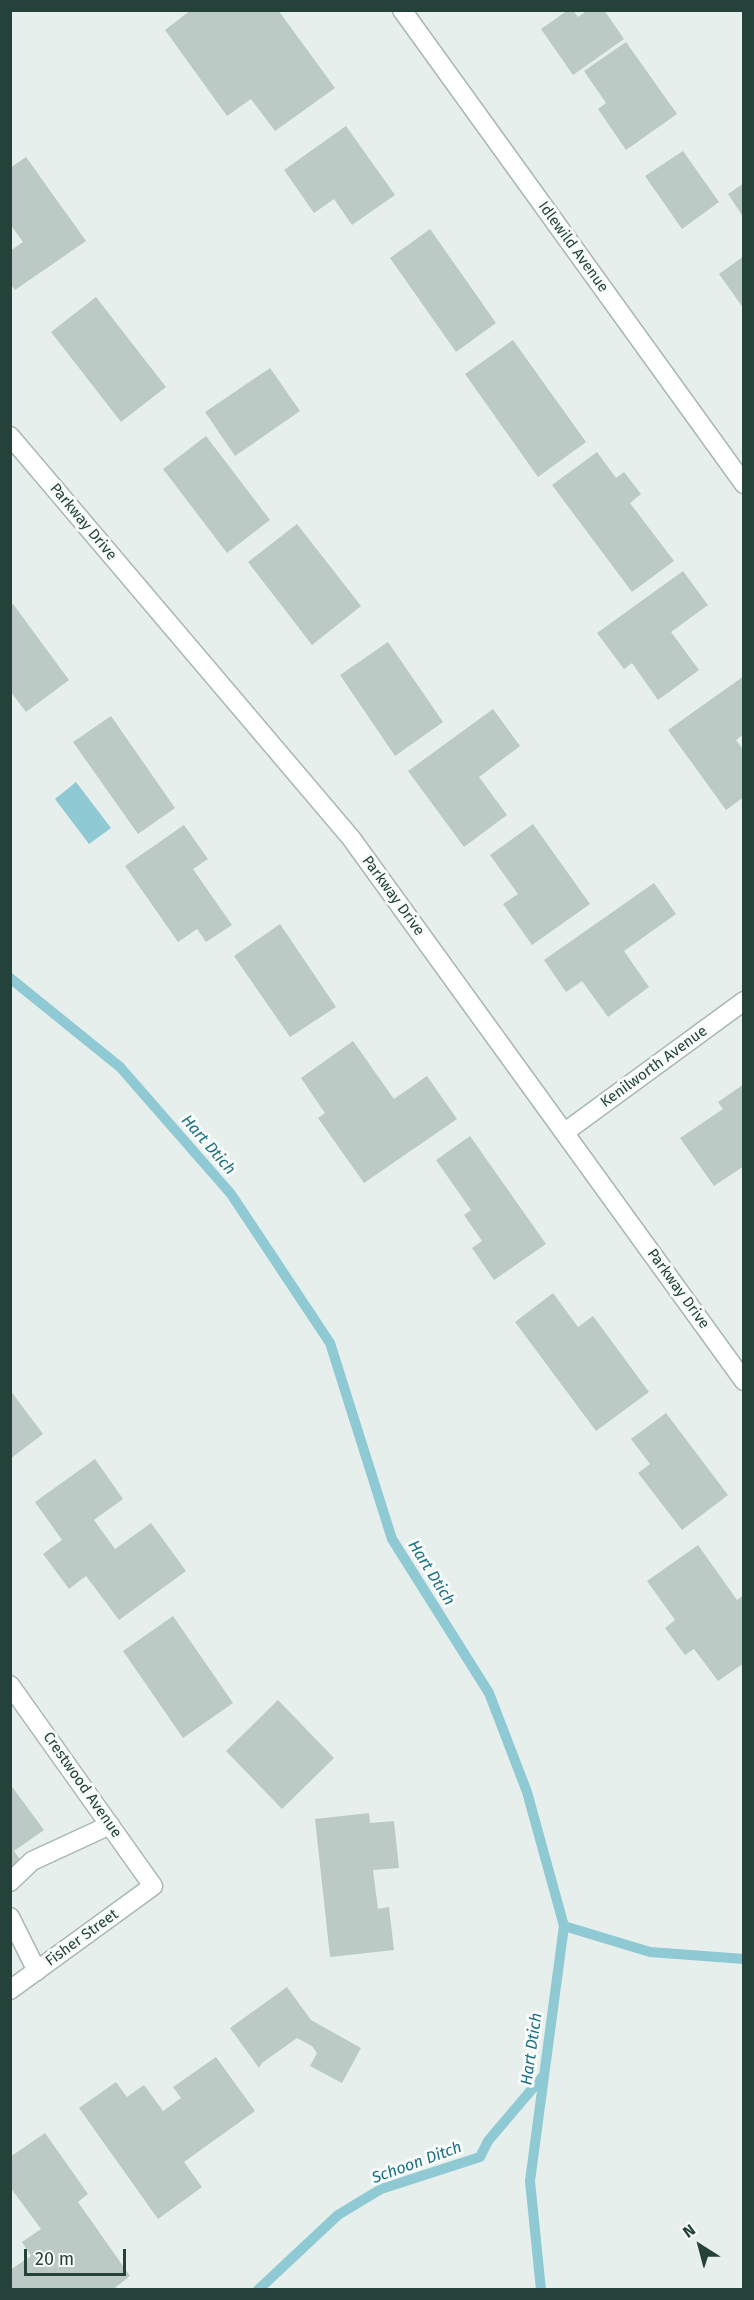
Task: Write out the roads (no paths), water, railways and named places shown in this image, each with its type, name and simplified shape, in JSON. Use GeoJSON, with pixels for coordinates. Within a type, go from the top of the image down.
{"type":"FeatureCollection","features":[{"type":"Feature","properties":{"kind":"street","name":"Idlewild Avenue"},"geometry":{"type":"LineString","coordinates":[[402,10],[744,484]]}},
{"type":"Feature","properties":{"kind":"street","name":"Parkway Drive"},"geometry":{"type":"LineString","coordinates":[[10,436],[351,838],[744,1381]]}},
{"type":"Feature","properties":{"kind":"street","name":"Kenilworth Avenue"},"geometry":{"type":"LineString","coordinates":[[565,1132],[744,1001]]}},
{"type":"Feature","properties":{"kind":"street","name":"Crestwood Avenue"},"geometry":{"type":"LineString","coordinates":[[10,1685],[153,1886]]}},
{"type":"Feature","properties":{"kind":"street"},"geometry":{"type":"LineString","coordinates":[[10,1882],[32,1861],[110,1826]]}},
{"type":"Feature","properties":{"kind":"street","name":"Fisher Street"},"geometry":{"type":"LineString","coordinates":[[10,1990],[153,1886]]}},
{"type":"Feature","properties":{"kind":"street"},"geometry":{"type":"LineString","coordinates":[[10,1917],[37,1971]]}},
{"type":"Feature","properties":{"kind":"water"},"geometry":{"type":"Polygon","coordinates":[[[76,782],[111,828],[89,844],[55,799],[76,782]]]}},
{"type":"Feature","properties":{"kind":"waterway","name":"Hart Dtich"},"geometry":{"type":"LineString","coordinates":[[10,978],[120,1067],[231,1194],[330,1343],[392,1539],[489,1693],[527,1792],[564,1926],[530,2181],[541,2290]]}},
{"type":"Feature","properties":{"kind":"waterway"},"geometry":{"type":"LineString","coordinates":[[564,1926],[650,1952],[744,1959]]}},
{"type":"Feature","properties":{"kind":"waterway","name":"Schoon Ditch"},"geometry":{"type":"LineString","coordinates":[[258,2290],[338,2215],[381,2189],[480,2157],[488,2141],[544,2075]]}}]}
